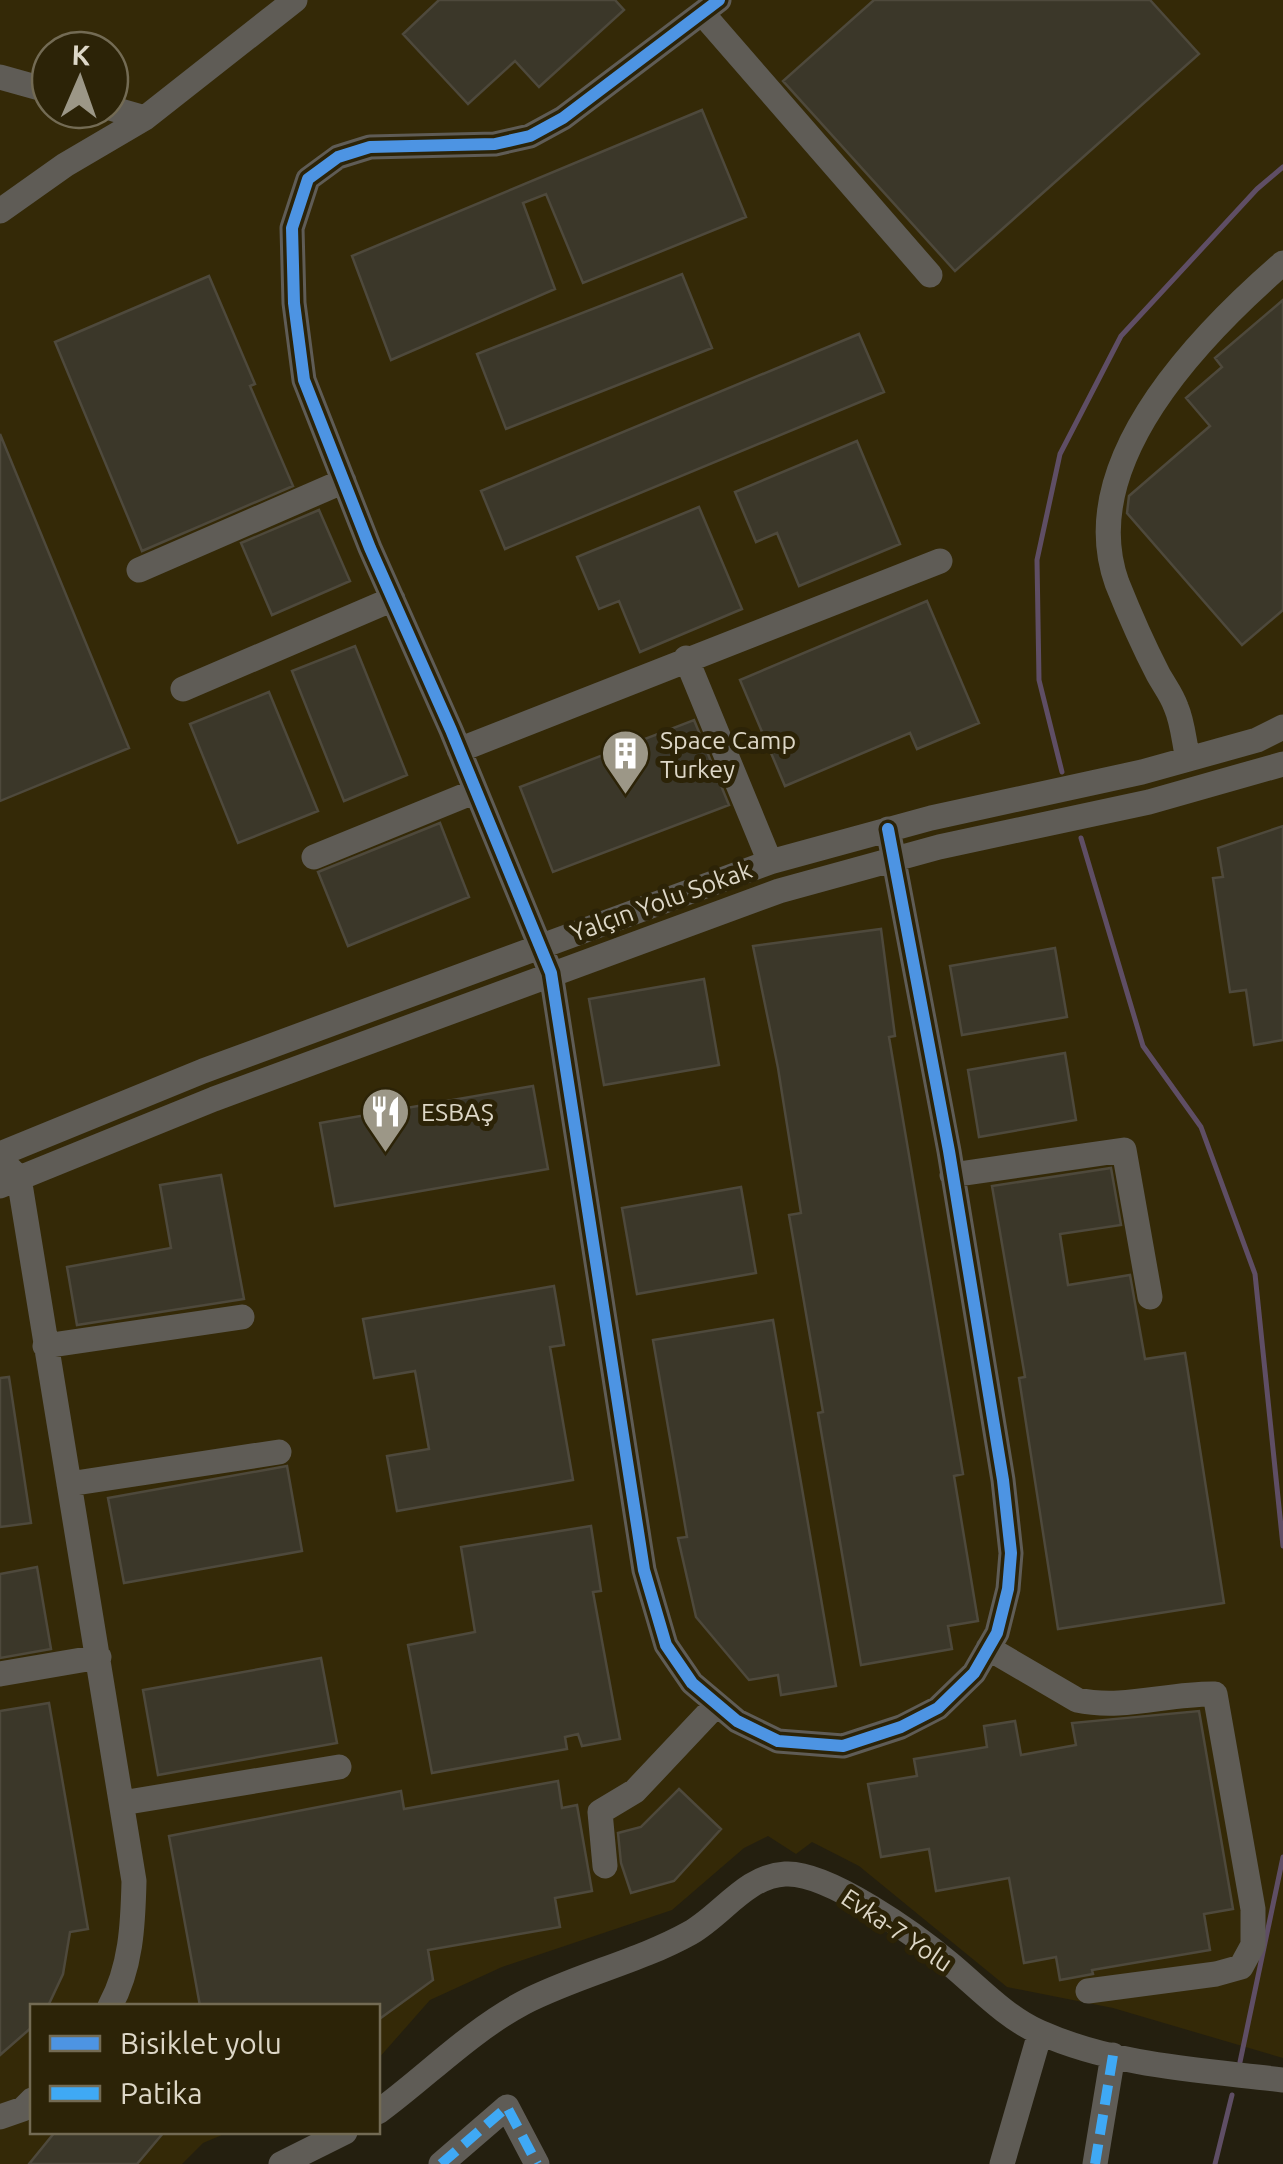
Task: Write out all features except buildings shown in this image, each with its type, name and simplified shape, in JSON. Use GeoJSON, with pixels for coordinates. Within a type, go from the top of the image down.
{"type":"FeatureCollection","features":[{"type":"Feature","properties":{"kind":"street"},"geometry":{"type":"LineString","coordinates":[[0,211],[65,165],[145,118],[295,0]]}},
{"type":"Feature","properties":{"kind":"street"},"geometry":{"type":"LineString","coordinates":[[888,830],[952,1175],[1011,1552],[997,1632],[974,1673],[938,1708],[902,1728],[843,1746],[778,1740],[738,1722],[692,1683],[666,1644],[644,1570],[551,973],[304,380],[294,303],[292,228],[308,180],[338,156],[370,147],[494,144],[530,136],[563,118],[711,6],[930,275]]}},
{"type":"Feature","properties":{"kind":"street"},"geometry":{"type":"LineString","coordinates":[[0,77],[30,85]]}},
{"type":"Feature","properties":{"kind":"street"},"geometry":{"type":"LineString","coordinates":[[130,114],[145,118]]}},
{"type":"Feature","properties":{"kind":"street"},"geometry":{"type":"LineString","coordinates":[[1188,759],[1176,707],[1117,581],[1109,548],[1110,499],[1129,444],[1174,376],[1250,292],[1283,263]]}},
{"type":"Feature","properties":{"kind":"street"},"geometry":{"type":"LineString","coordinates":[[139,570],[344,481]]}},
{"type":"Feature","properties":{"kind":"street"},"geometry":{"type":"LineString","coordinates":[[459,750],[940,560]]}},
{"type":"Feature","properties":{"kind":"street"},"geometry":{"type":"LineString","coordinates":[[183,689],[393,599]]}},
{"type":"Feature","properties":{"kind":"street"},"geometry":{"type":"LineString","coordinates":[[686,658],[770,862]]}},
{"type":"Feature","properties":{"kind":"street","name":"Yalçın Yolu Sokak"},"geometry":{"type":"LineString","coordinates":[[0,1157],[202,1071],[770,862],[1188,759],[1257,740],[1283,727]]}},
{"type":"Feature","properties":{"kind":"street","name":"Yalçın Yolu Sokak"},"geometry":{"type":"LineString","coordinates":[[10,1182],[214,1099],[779,891],[896,859],[1149,802],[1283,764]]}},
{"type":"Feature","properties":{"kind":"street"},"geometry":{"type":"LineString","coordinates":[[314,858],[476,791]]}},
{"type":"Feature","properties":{"kind":"street"},"geometry":{"type":"LineString","coordinates":[[952,1175],[1124,1150],[1150,1297]]}},
{"type":"Feature","properties":{"kind":"street"},"geometry":{"type":"LineString","coordinates":[[0,1157],[10,1182],[44,1346],[134,1881],[133,1934],[119,1990],[111,2004]]}},
{"type":"Feature","properties":{"kind":"street"},"geometry":{"type":"LineString","coordinates":[[44,1346],[242,1317]]}},
{"type":"Feature","properties":{"kind":"street"},"geometry":{"type":"LineString","coordinates":[[69,1484],[279,1452]]}},
{"type":"Feature","properties":{"kind":"street"},"geometry":{"type":"LineString","coordinates":[[988,1648],[1077,1700],[1118,1705],[1215,1694],[1253,1909],[1252,1945],[1241,1967],[1088,1992]]}},
{"type":"Feature","properties":{"kind":"street"},"geometry":{"type":"LineString","coordinates":[[0,1674],[98,1657]]}},
{"type":"Feature","properties":{"kind":"street"},"geometry":{"type":"LineString","coordinates":[[605,1866],[600,1812],[635,1791],[716,1704]]}},
{"type":"Feature","properties":{"kind":"street"},"geometry":{"type":"LineString","coordinates":[[122,1803],[338,1767]]}},
{"type":"Feature","properties":{"kind":"street","name":"Evka-7 Yolu"},"geometry":{"type":"LineString","coordinates":[[380,2110],[497,2017],[566,1982],[674,1942],[700,1928],[753,1884],[786,1874],[803,1875],[842,1891],[914,1936],[1008,2014],[1040,2033],[1113,2055],[1212,2074],[1283,2080]]}},
{"type":"Feature","properties":{"kind":"street"},"geometry":{"type":"LineString","coordinates":[[1002,2164],[1040,2033]]}},
{"type":"Feature","properties":{"kind":"street"},"geometry":{"type":"LineString","coordinates":[[1096,2164],[1113,2055]]}},
{"type":"Feature","properties":{"kind":"street"},"geometry":{"type":"LineString","coordinates":[[0,2117],[30,2102]]}},
{"type":"Feature","properties":{"kind":"street"},"geometry":{"type":"LineString","coordinates":[[441,2164],[507,2108],[537,2164]]}},
{"type":"Feature","properties":{"kind":"street"},"geometry":{"type":"LineString","coordinates":[[282,2164],[341,2134]]}},
{"type":"Feature","properties":{"kind":"shaded area"},"geometry":{"type":"Polygon","coordinates":[[[0,0],[1283,0],[1283,2058],[1113,2008],[1007,1987],[859,1866],[812,1842],[796,1854],[768,1836],[744,1848],[672,1910],[502,1967],[430,2000],[380,2057],[380,2004],[30,2004],[30,2134],[224,2134],[203,2143],[182,2164],[0,2164],[0,0]]]}},
{"type":"Feature","properties":{"kind":"waterway"},"geometry":{"type":"LineString","coordinates":[[1062,772],[1039,680],[1037,560],[1060,454],[1121,336],[1257,189],[1283,167]]}},
{"type":"Feature","properties":{"kind":"waterway"},"geometry":{"type":"LineString","coordinates":[[1081,838],[1143,1046],[1201,1127],[1255,1274],[1283,1546]]}},
{"type":"Feature","properties":{"kind":"waterway"},"geometry":{"type":"LineString","coordinates":[[1240,2062],[1283,1857]]}},
{"type":"Feature","properties":{"kind":"waterway"},"geometry":{"type":"LineString","coordinates":[[1215,2164],[1232,2095]]}},
{"type":"Feature","properties":{"kind":"marked path"},"geometry":{"type":"LineString","coordinates":[[1095,2164],[1113,2055]]}},
{"type":"Feature","properties":{"kind":"marked path"},"geometry":{"type":"LineString","coordinates":[[441,2164],[507,2107],[537,2164]]}},
{"type":"Feature","properties":{"kind":"cycle path"},"geometry":{"type":"LineString","coordinates":[[719,0],[563,118],[530,136],[495,144],[370,147],[338,157],[308,179],[292,228],[294,303],[304,380],[370,548],[451,730],[551,973],[644,1570],[666,1645],[692,1683],[737,1721],[778,1741],[843,1746],[901,1727],[938,1708],[974,1673],[997,1633],[1008,1589],[1011,1553],[1003,1480],[949,1151],[888,829]]}},
{"type":"Feature","properties":{"kind":"place","name":"Space Camp Turkey"},"geometry":{"type":"Point","coordinates":[625,796]}},
{"type":"Feature","properties":{"kind":"place","name":"ESBAŞ"},"geometry":{"type":"Point","coordinates":[386,1154]}}]}
